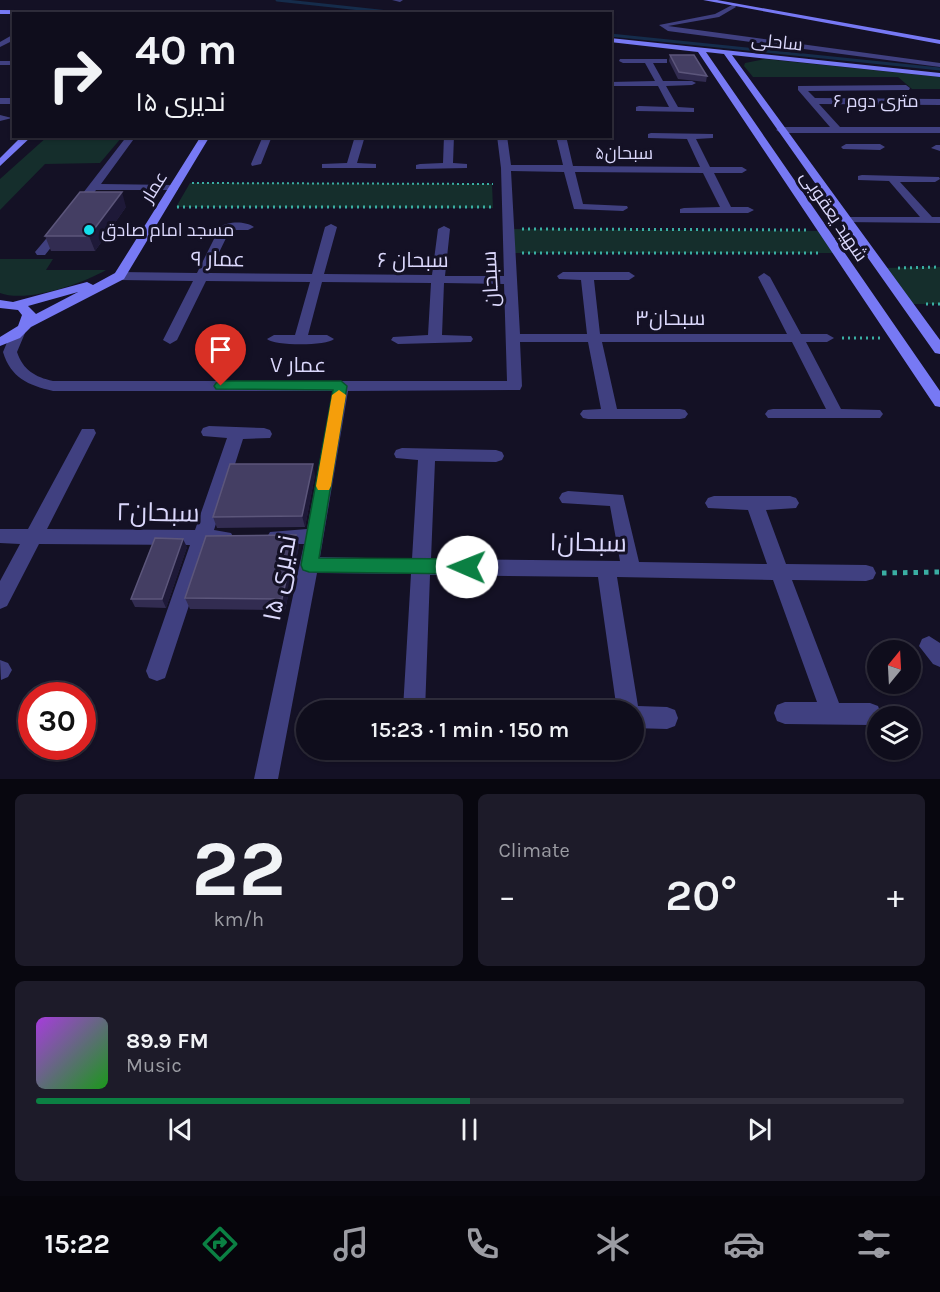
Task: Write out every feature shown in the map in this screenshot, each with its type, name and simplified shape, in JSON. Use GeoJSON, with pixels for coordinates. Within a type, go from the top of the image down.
{"type":"FeatureCollection","features":[{"type":"Feature","properties":{"kind":"street"},"geometry":{"type":"LineString","coordinates":[[395,0],[400,0]]}},
{"type":"Feature","properties":{"kind":"street"},"geometry":{"type":"LineString","coordinates":[[706,0],[940,35]]}},
{"type":"Feature","properties":{"kind":"street"},"geometry":{"type":"LineString","coordinates":[[940,42],[736,3],[717,16],[662,25],[668,29],[693,33],[940,65]]}},
{"type":"Feature","properties":{"kind":"street"},"geometry":{"type":"LineString","coordinates":[[0,8],[221,9],[234,12]]}},
{"type":"Feature","properties":{"kind":"street"},"geometry":{"type":"LineString","coordinates":[[666,16],[687,20]]}},
{"type":"Feature","properties":{"kind":"street"},"geometry":{"type":"LineString","coordinates":[[693,33],[698,45]]}},
{"type":"Feature","properties":{"kind":"street"},"geometry":{"type":"LineString","coordinates":[[714,36],[723,48]]}},
{"type":"Feature","properties":{"kind":"street"},"geometry":{"type":"LineString","coordinates":[[0,45],[9,38]]}},
{"type":"Feature","properties":{"kind":"street","name":"ساحلی"},"geometry":{"type":"LineString","coordinates":[[612,40],[698,45],[940,75]]}},
{"type":"Feature","properties":{"kind":"street","name":"شهید یعقوبی"},"geometry":{"type":"LineString","coordinates":[[698,45],[940,402]]}},
{"type":"Feature","properties":{"kind":"street","name":"شهید یعقوبی"},"geometry":{"type":"LineString","coordinates":[[723,48],[940,350]]}},
{"type":"Feature","properties":{"kind":"street"},"geometry":{"type":"LineString","coordinates":[[623,61],[664,61]]}},
{"type":"Feature","properties":{"kind":"street"},"geometry":{"type":"LineString","coordinates":[[648,61],[675,109]]}},
{"type":"Feature","properties":{"kind":"street"},"geometry":{"type":"LineString","coordinates":[[612,84],[692,83]]}},
{"type":"Feature","properties":{"kind":"street"},"geometry":{"type":"LineString","coordinates":[[861,147],[801,88],[906,88]]}},
{"type":"Feature","properties":{"kind":"street","name":"۶ متری دوم"},"geometry":{"type":"LineString","coordinates":[[812,101],[940,102]]}},
{"type":"Feature","properties":{"kind":"street"},"geometry":{"type":"LineString","coordinates":[[639,109],[691,110]]}},
{"type":"Feature","properties":{"kind":"street"},"geometry":{"type":"LineString","coordinates":[[781,130],[940,130]]}},
{"type":"Feature","properties":{"kind":"street"},"geometry":{"type":"LineString","coordinates":[[651,136],[710,136]]}},
{"type":"Feature","properties":{"kind":"street"},"geometry":{"type":"LineString","coordinates":[[690,136],[728,210]]}},
{"type":"Feature","properties":{"kind":"street"},"geometry":{"type":"LineString","coordinates":[[0,164],[26,138]]}},
{"type":"Feature","properties":{"kind":"street"},"geometry":{"type":"LineString","coordinates":[[41,252],[130,138]]}},
{"type":"Feature","properties":{"kind":"street","name":"عمار"},"geometry":{"type":"LineString","coordinates":[[114,279],[205,138]]}},
{"type":"Feature","properties":{"kind":"street"},"geometry":{"type":"LineString","coordinates":[[256,164],[267,138]]}},
{"type":"Feature","properties":{"kind":"street"},"geometry":{"type":"LineString","coordinates":[[351,166],[359,138]]}},
{"type":"Feature","properties":{"kind":"street"},"geometry":{"type":"LineString","coordinates":[[448,166],[449,138]]}},
{"type":"Feature","properties":{"kind":"street","name":"سبحان"},"geometry":{"type":"LineString","coordinates":[[502,138],[506,168],[515,386]]}},
{"type":"Feature","properties":{"kind":"street"},"geometry":{"type":"LineString","coordinates":[[561,138],[578,207],[624,208]]}},
{"type":"Feature","properties":{"kind":"street"},"geometry":{"type":"LineString","coordinates":[[846,147],[880,147]]}},
{"type":"Feature","properties":{"kind":"street"},"geometry":{"type":"LineString","coordinates":[[326,166],[372,166]]}},
{"type":"Feature","properties":{"kind":"street"},"geometry":{"type":"LineString","coordinates":[[420,167],[463,166]]}},
{"type":"Feature","properties":{"kind":"street","name":"سبحان۵"},"geometry":{"type":"LineString","coordinates":[[506,168],[742,170]]}},
{"type":"Feature","properties":{"kind":"street"},"geometry":{"type":"LineString","coordinates":[[862,178],[935,179]]}},
{"type":"Feature","properties":{"kind":"street"},"geometry":{"type":"LineString","coordinates":[[892,179],[935,220]]}},
{"type":"Feature","properties":{"kind":"street"},"geometry":{"type":"LineString","coordinates":[[93,187],[176,185]]}},
{"type":"Feature","properties":{"kind":"street"},"geometry":{"type":"LineString","coordinates":[[684,211],[748,210]]}},
{"type":"Feature","properties":{"kind":"street"},"geometry":{"type":"LineString","coordinates":[[846,220],[935,220]]}},
{"type":"Feature","properties":{"kind":"street"},"geometry":{"type":"LineString","coordinates":[[170,340],[226,227],[248,227]]}},
{"type":"Feature","properties":{"kind":"street"},"geometry":{"type":"LineString","coordinates":[[300,340],[331,227]]}},
{"type":"Feature","properties":{"kind":"street"},"geometry":{"type":"LineString","coordinates":[[435,339],[438,279],[444,228]]}},
{"type":"Feature","properties":{"kind":"street"},"geometry":{"type":"LineString","coordinates":[[562,276],[628,276]]}},
{"type":"Feature","properties":{"kind":"street"},"geometry":{"type":"LineString","coordinates":[[587,277],[594,339],[610,413]]}},
{"type":"Feature","properties":{"kind":"street"},"geometry":{"type":"LineString","coordinates":[[764,277],[836,413]]}},
{"type":"Feature","properties":{"kind":"street"},"geometry":{"type":"LineString","coordinates":[[6,304],[114,279]]}},
{"type":"Feature","properties":{"kind":"street"},"geometry":{"type":"LineString","coordinates":[[0,342],[114,279]]}},
{"type":"Feature","properties":{"kind":"street","name":"عمار ۹"},"geometry":{"type":"LineString","coordinates":[[114,279],[315,279]]}},
{"type":"Feature","properties":{"kind":"street","name":"سبحان ۶"},"geometry":{"type":"LineString","coordinates":[[315,279],[509,280]]}},
{"type":"Feature","properties":{"kind":"street"},"geometry":{"type":"LineString","coordinates":[[6,304],[22,307],[29,314],[22,328]]}},
{"type":"Feature","properties":{"kind":"street","name":"عمار ۷"},"geometry":{"type":"LineString","coordinates":[[22,328],[10,352],[19,372],[31,381],[53,386],[515,386]]}},
{"type":"Feature","properties":{"kind":"street","name":"سبحان۳"},"geometry":{"type":"LineString","coordinates":[[514,338],[827,338]]}},
{"type":"Feature","properties":{"kind":"street"},"geometry":{"type":"LineString","coordinates":[[274,339],[327,339]]}},
{"type":"Feature","properties":{"kind":"street"},"geometry":{"type":"LineString","coordinates":[[398,340],[466,339]]}},
{"type":"Feature","properties":{"kind":"street","name":"ندیری ۱۵"},"geometry":{"type":"LineString","coordinates":[[266,779],[315,536],[341,386]]}},
{"type":"Feature","properties":{"kind":"street"},"geometry":{"type":"LineString","coordinates":[[588,414],[680,414]]}},
{"type":"Feature","properties":{"kind":"street"},"geometry":{"type":"LineString","coordinates":[[773,414],[875,414]]}},
{"type":"Feature","properties":{"kind":"street"},"geometry":{"type":"LineString","coordinates":[[209,432],[264,434]]}},
{"type":"Feature","properties":{"kind":"street"},"geometry":{"type":"LineString","coordinates":[[0,600],[88,433]]}},
{"type":"Feature","properties":{"kind":"street"},"geometry":{"type":"LineString","coordinates":[[157,671],[237,434]]}},
{"type":"Feature","properties":{"kind":"street"},"geometry":{"type":"LineString","coordinates":[[402,454],[496,456]]}},
{"type":"Feature","properties":{"kind":"street"},"geometry":{"type":"LineString","coordinates":[[415,700],[427,456]]}},
{"type":"Feature","properties":{"kind":"street"},"geometry":{"type":"LineString","coordinates":[[568,498],[617,500],[631,569]]}},
{"type":"Feature","properties":{"kind":"street"},"geometry":{"type":"LineString","coordinates":[[714,503],[790,503]]}},
{"type":"Feature","properties":{"kind":"street"},"geometry":{"type":"LineString","coordinates":[[755,504],[831,712]]}},
{"type":"Feature","properties":{"kind":"street","name":"سبحان۲"},"geometry":{"type":"LineString","coordinates":[[0,536],[200,538],[315,536]]}},
{"type":"Feature","properties":{"kind":"street","name":"سبحان۱"},"geometry":{"type":"LineString","coordinates":[[309,565],[866,573]]}},
{"type":"Feature","properties":{"kind":"street"},"geometry":{"type":"LineString","coordinates":[[606,569],[626,700]]}},
{"type":"Feature","properties":{"kind":"street"},"geometry":{"type":"LineString","coordinates":[[785,713],[867,714]]}},
{"type":"Feature","properties":{"kind":"street"},"geometry":{"type":"LineString","coordinates":[[644,717],[668,718]]}},
{"type":"Feature","properties":{"kind":"path"},"geometry":{"type":"LineString","coordinates":[[176,185],[492,183]]}},
{"type":"Feature","properties":{"kind":"path"},"geometry":{"type":"LineString","coordinates":[[162,207],[506,206]]}},
{"type":"Feature","properties":{"kind":"path"},"geometry":{"type":"LineString","coordinates":[[507,229],[822,231]]}},
{"type":"Feature","properties":{"kind":"path"},"geometry":{"type":"LineString","coordinates":[[508,253],[837,253]]}},
{"type":"Feature","properties":{"kind":"path"},"geometry":{"type":"LineString","coordinates":[[880,268],[940,267]]}},
{"type":"Feature","properties":{"kind":"path"},"geometry":{"type":"LineString","coordinates":[[827,338],[895,337]]}},
{"type":"Feature","properties":{"kind":"path"},"geometry":{"type":"LineString","coordinates":[[866,573],[940,572]]}},
{"type":"Feature","properties":{"kind":"green space"},"geometry":{"type":"Polygon","coordinates":[[[765,59],[940,77],[940,89],[912,89],[898,77],[753,77],[744,66],[745,63],[765,59]]]}},
{"type":"Feature","properties":{"kind":"green space"},"geometry":{"type":"Polygon","coordinates":[[[46,138],[121,138],[100,163],[45,164],[0,210],[0,179],[46,138]]]}},
{"type":"Feature","properties":{"kind":"green space"},"geometry":{"type":"Polygon","coordinates":[[[190,183],[492,184],[493,208],[176,207],[190,183]]]}},
{"type":"Feature","properties":{"kind":"green space"},"geometry":{"type":"Polygon","coordinates":[[[507,229],[821,231],[837,253],[508,253],[507,229]]]}},
{"type":"Feature","properties":{"kind":"green space"},"geometry":{"type":"Polygon","coordinates":[[[0,259],[53,259],[46,270],[106,270],[83,281],[39,294],[11,295],[0,293],[0,259]]]}},
{"type":"Feature","properties":{"kind":"green space"},"geometry":{"type":"Polygon","coordinates":[[[940,267],[940,304],[906,304],[880,268],[940,267]]]}},
{"type":"Feature","properties":{"kind":"building"},"geometry":{"type":"Polygon","coordinates":[[[670,55],[694,55],[707,76],[679,72],[670,55]]]}},
{"type":"Feature","properties":{"kind":"building"},"geometry":{"type":"Polygon","coordinates":[[[80,192],[122,192],[89,236],[45,236],[80,192]]]}},
{"type":"Feature","properties":{"kind":"building"},"geometry":{"type":"Polygon","coordinates":[[[230,464],[313,464],[302,516],[213,517],[230,464]]]}},
{"type":"Feature","properties":{"kind":"building"},"geometry":{"type":"Polygon","coordinates":[[[296,535],[282,599],[185,598],[206,536],[296,535]]]}},
{"type":"Feature","properties":{"kind":"building"},"geometry":{"type":"Polygon","coordinates":[[[155,538],[183,539],[162,599],[131,599],[155,538]]]}},
{"type":"Feature","properties":{"kind":"waterway"},"geometry":{"type":"LineString","coordinates":[[277,0],[388,12]]}},
{"type":"Feature","properties":{"kind":"waterway"},"geometry":{"type":"LineString","coordinates":[[612,35],[940,69]]}},
{"type":"Feature","properties":{"kind":"slow traffic"},"geometry":{"type":"LineString","coordinates":[[324,486],[339,395]]}},
{"type":"Feature","properties":{"kind":"place","name":"مسجد امام صادق"},"geometry":{"type":"Point","coordinates":[89,230]}},
{"type":"Feature","properties":{"kind":"route"},"geometry":{"type":"LineString","coordinates":[[221,386],[341,386],[309,565],[467,567]]}}]}
